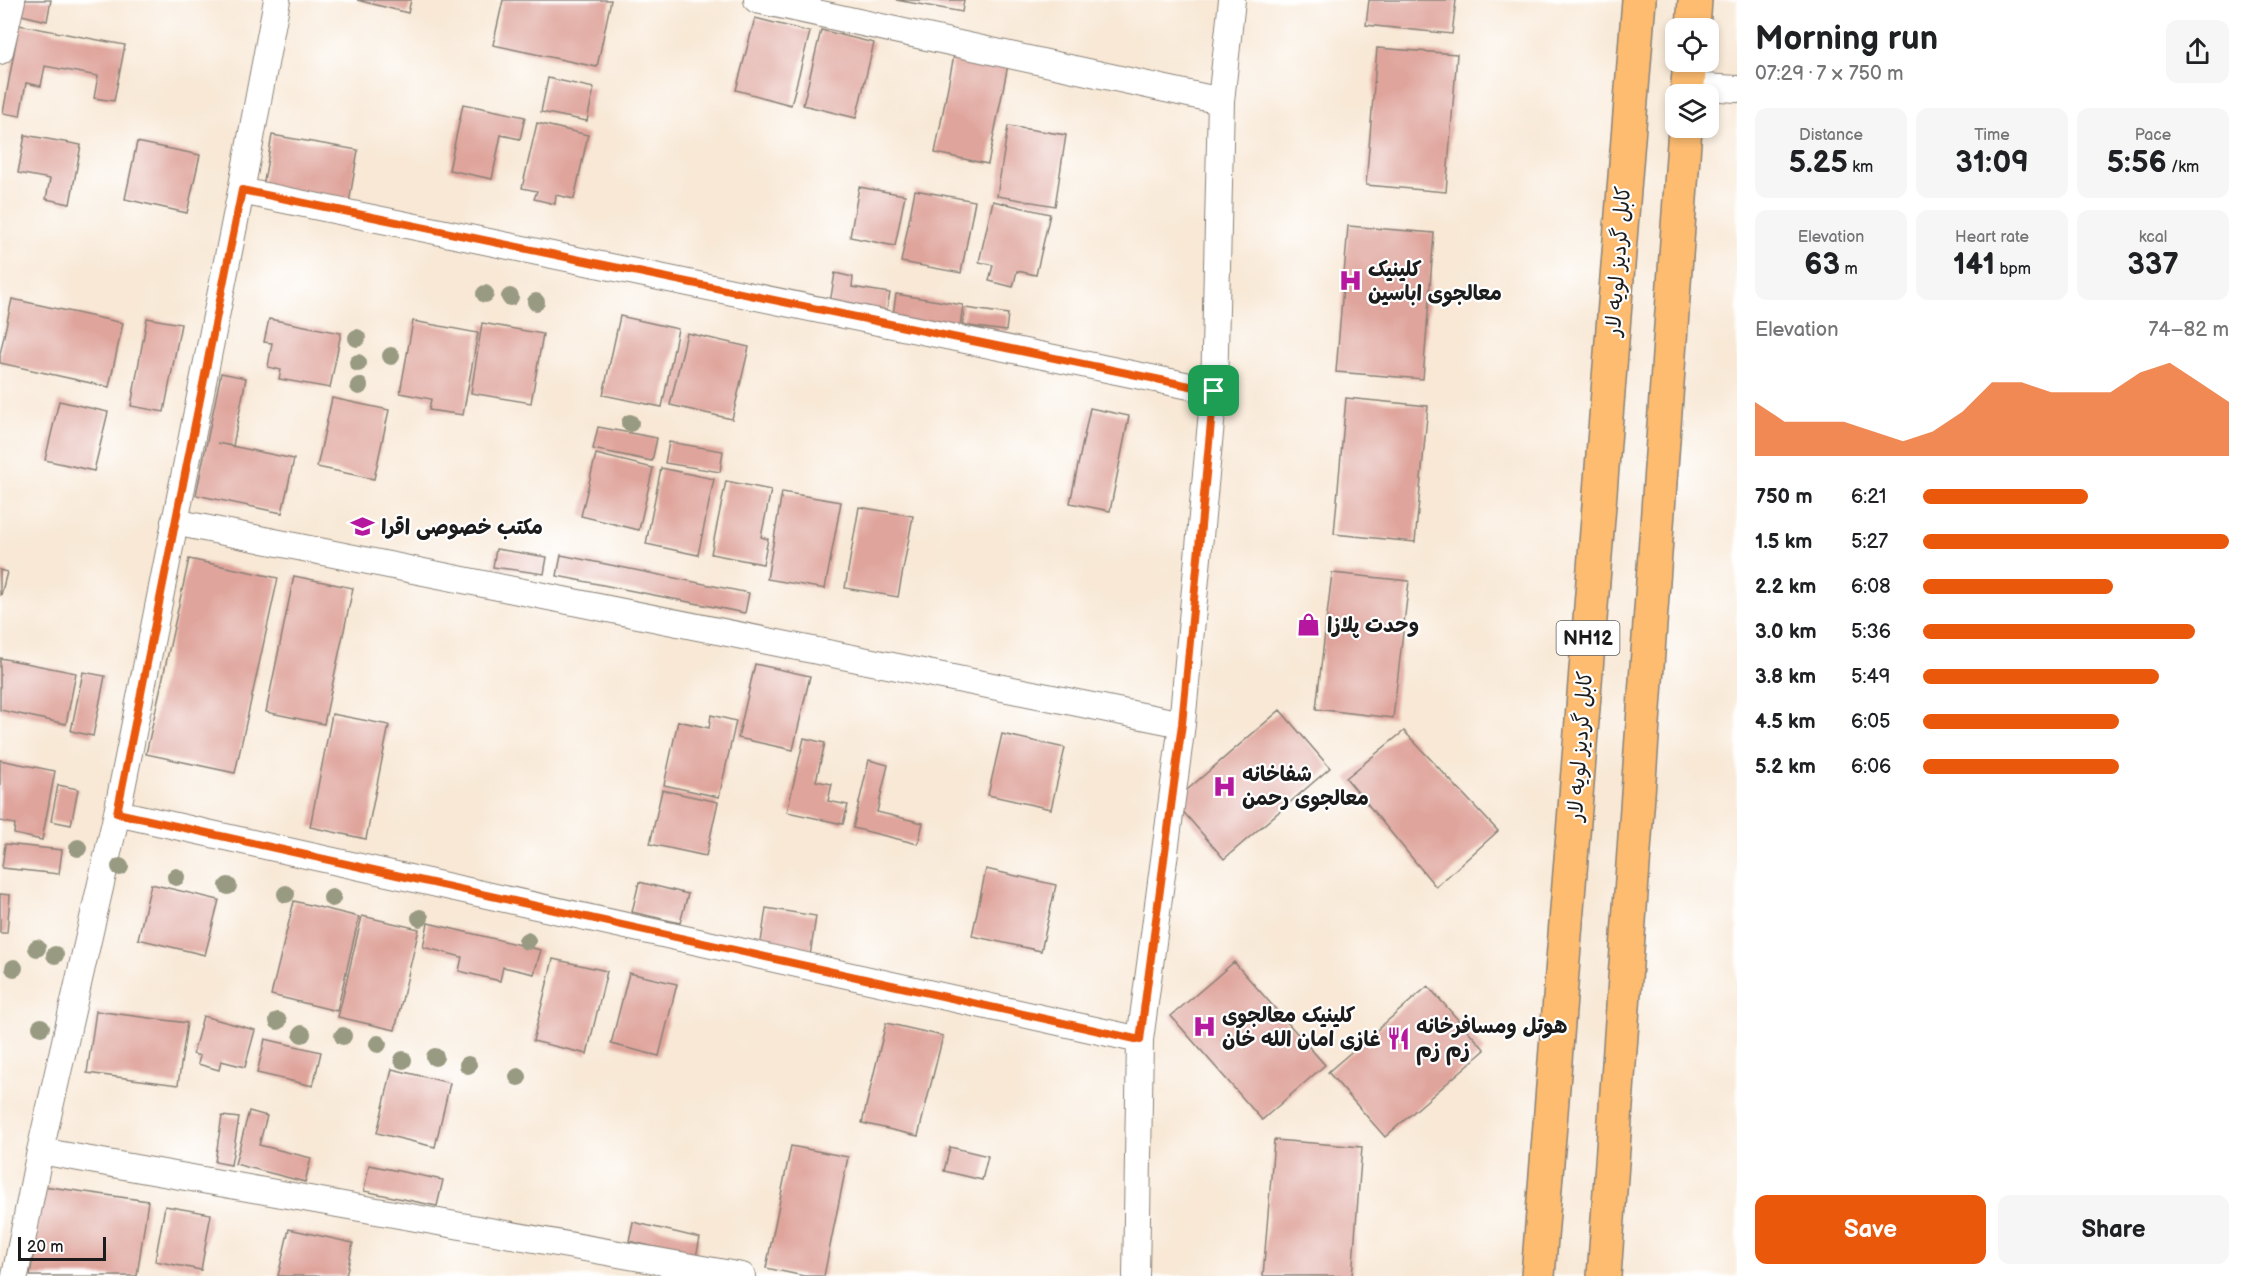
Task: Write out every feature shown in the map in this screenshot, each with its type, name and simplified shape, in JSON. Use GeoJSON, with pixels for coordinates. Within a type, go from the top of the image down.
{"type":"FeatureCollection","features":[{"type":"Feature","properties":{"kind":"highway","name":"کابل گردیز لویه لار"},"geometry":{"type":"LineString","coordinates":[[1538,1276],[1639,0]]}},
{"type":"Feature","properties":{"kind":"highway"},"geometry":{"type":"LineString","coordinates":[[1694,18],[1695,0]]}},
{"type":"Feature","properties":{"kind":"highway","name":"NH12"},"geometry":{"type":"LineString","coordinates":[[1604,1276],[1684,138]]}},
{"type":"Feature","properties":{"kind":"street"},"geometry":{"type":"LineString","coordinates":[[0,51],[12,0]]}},
{"type":"Feature","properties":{"kind":"street"},"geometry":{"type":"LineString","coordinates":[[15,1276],[40,1151],[117,813],[242,190],[277,0]]}},
{"type":"Feature","properties":{"kind":"street"},"geometry":{"type":"LineString","coordinates":[[757,0],[1221,101]]}},
{"type":"Feature","properties":{"kind":"street"},"geometry":{"type":"LineString","coordinates":[[1136,1276],[1140,1040],[1182,724],[1214,391],[1221,101],[1232,0]]}},
{"type":"Feature","properties":{"kind":"street"},"geometry":{"type":"LineString","coordinates":[[1688,81],[1737,89]]}},
{"type":"Feature","properties":{"kind":"street"},"geometry":{"type":"LineString","coordinates":[[242,190],[1214,391]]}},
{"type":"Feature","properties":{"kind":"street"},"geometry":{"type":"LineString","coordinates":[[174,522],[1182,724]]}},
{"type":"Feature","properties":{"kind":"street"},"geometry":{"type":"LineString","coordinates":[[117,813],[1140,1040]]}},
{"type":"Feature","properties":{"kind":"street"},"geometry":{"type":"LineString","coordinates":[[40,1151],[742,1276]]}},
{"type":"Feature","properties":{"kind":"building"},"geometry":{"type":"Polygon","coordinates":[[[16,0],[51,0],[47,21],[13,13],[16,0]]]}},
{"type":"Feature","properties":{"kind":"building"},"geometry":{"type":"Polygon","coordinates":[[[357,0],[411,0],[408,13],[357,0]]]}},
{"type":"Feature","properties":{"kind":"building"},"geometry":{"type":"Polygon","coordinates":[[[503,0],[611,0],[597,67],[493,45],[503,0]]]}},
{"type":"Feature","properties":{"kind":"building"},"geometry":{"type":"Polygon","coordinates":[[[896,0],[964,0],[962,12],[896,0]]]}},
{"type":"Feature","properties":{"kind":"building"},"geometry":{"type":"Polygon","coordinates":[[[1369,0],[1456,0],[1452,34],[1366,25],[1369,0]]]}},
{"type":"Feature","properties":{"kind":"building"},"geometry":{"type":"Polygon","coordinates":[[[755,18],[810,32],[791,105],[736,90],[755,18]]]}},
{"type":"Feature","properties":{"kind":"building"},"geometry":{"type":"Polygon","coordinates":[[[19,25],[125,45],[114,101],[94,98],[98,76],[45,66],[41,86],[26,83],[20,116],[3,113],[19,25]]]}},
{"type":"Feature","properties":{"kind":"building"},"geometry":{"type":"Polygon","coordinates":[[[821,30],[874,43],[856,118],[803,105],[821,30]]]}},
{"type":"Feature","properties":{"kind":"building"},"geometry":{"type":"Polygon","coordinates":[[[1377,48],[1457,54],[1446,192],[1366,185],[1377,48]]]}},
{"type":"Feature","properties":{"kind":"building"},"geometry":{"type":"Polygon","coordinates":[[[954,55],[1008,65],[988,164],[935,153],[954,55]]]}},
{"type":"Feature","properties":{"kind":"building"},"geometry":{"type":"Polygon","coordinates":[[[548,78],[594,88],[587,121],[541,112],[548,78]]]}},
{"type":"Feature","properties":{"kind":"building"},"geometry":{"type":"Polygon","coordinates":[[[463,104],[525,117],[520,139],[501,135],[492,179],[449,170],[463,104]]]}},
{"type":"Feature","properties":{"kind":"building"},"geometry":{"type":"Polygon","coordinates":[[[537,123],[588,135],[574,199],[556,195],[555,204],[534,199],[537,191],[522,188],[537,123]]]}},
{"type":"Feature","properties":{"kind":"building"},"geometry":{"type":"Polygon","coordinates":[[[1008,126],[1066,135],[1055,206],[997,196],[1008,126]]]}},
{"type":"Feature","properties":{"kind":"building"},"geometry":{"type":"Polygon","coordinates":[[[25,135],[81,145],[70,204],[46,199],[50,179],[18,173],[25,135]]]}},
{"type":"Feature","properties":{"kind":"building"},"geometry":{"type":"Polygon","coordinates":[[[272,135],[358,150],[348,209],[262,193],[272,135]]]}},
{"type":"Feature","properties":{"kind":"building"},"geometry":{"type":"Polygon","coordinates":[[[137,142],[200,155],[187,213],[125,199],[137,142]]]}},
{"type":"Feature","properties":{"kind":"building"},"geometry":{"type":"Polygon","coordinates":[[[859,187],[905,195],[895,246],[850,237],[859,187]]]}},
{"type":"Feature","properties":{"kind":"building"},"geometry":{"type":"Polygon","coordinates":[[[915,190],[975,201],[961,273],[901,262],[915,190]]]}},
{"type":"Feature","properties":{"kind":"building"},"geometry":{"type":"Polygon","coordinates":[[[993,201],[1050,214],[1036,275],[1017,271],[1013,287],[989,281],[993,265],[979,262],[993,201]]]}},
{"type":"Feature","properties":{"kind":"building"},"geometry":{"type":"Polygon","coordinates":[[[1348,226],[1434,233],[1423,379],[1336,372],[1348,226]]]}},
{"type":"Feature","properties":{"kind":"building"},"geometry":{"type":"Polygon","coordinates":[[[835,273],[853,277],[852,287],[890,293],[885,320],[829,309],[835,273]]]}},
{"type":"Feature","properties":{"kind":"building"},"geometry":{"type":"Polygon","coordinates":[[[896,294],[963,305],[959,332],[892,322],[896,294]]]}},
{"type":"Feature","properties":{"kind":"building"},"geometry":{"type":"Polygon","coordinates":[[[12,299],[123,323],[109,387],[0,363],[12,299]]]}},
{"type":"Feature","properties":{"kind":"building"},"geometry":{"type":"Polygon","coordinates":[[[965,308],[1008,314],[1006,331],[962,325],[965,308]]]}},
{"type":"Feature","properties":{"kind":"building"},"geometry":{"type":"Polygon","coordinates":[[[620,316],[678,329],[662,407],[603,395],[620,316]]]}},
{"type":"Feature","properties":{"kind":"building"},"geometry":{"type":"Polygon","coordinates":[[[147,318],[181,324],[164,412],[131,406],[147,318]]]}},
{"type":"Feature","properties":{"kind":"building"},"geometry":{"type":"Polygon","coordinates":[[[269,319],[341,333],[330,388],[279,379],[281,370],[268,367],[272,343],[264,342],[269,319]]]}},
{"type":"Feature","properties":{"kind":"building"},"geometry":{"type":"Polygon","coordinates":[[[413,321],[478,333],[463,415],[429,410],[431,399],[400,393],[413,321]]]}},
{"type":"Feature","properties":{"kind":"building"},"geometry":{"type":"Polygon","coordinates":[[[482,323],[543,334],[531,403],[471,393],[482,323]]]}},
{"type":"Feature","properties":{"kind":"building"},"geometry":{"type":"Polygon","coordinates":[[[687,333],[749,347],[732,419],[670,405],[687,333]]]}},
{"type":"Feature","properties":{"kind":"building"},"geometry":{"type":"Polygon","coordinates":[[[221,373],[246,378],[233,446],[217,443],[294,459],[282,513],[196,495],[221,373]]]}},
{"type":"Feature","properties":{"kind":"building"},"geometry":{"type":"Polygon","coordinates":[[[332,398],[389,410],[374,479],[317,467],[332,398]]]}},
{"type":"Feature","properties":{"kind":"building"},"geometry":{"type":"Polygon","coordinates":[[[1346,398],[1428,406],[1415,542],[1334,534],[1346,398]]]}},
{"type":"Feature","properties":{"kind":"building"},"geometry":{"type":"Polygon","coordinates":[[[59,401],[108,412],[94,471],[45,460],[59,401]]]}},
{"type":"Feature","properties":{"kind":"building"},"geometry":{"type":"Polygon","coordinates":[[[1090,408],[1129,416],[1110,511],[1070,503],[1090,408]]]}},
{"type":"Feature","properties":{"kind":"building"},"geometry":{"type":"Polygon","coordinates":[[[598,427],[657,438],[652,461],[593,449],[598,427]]]}},
{"type":"Feature","properties":{"kind":"building"},"geometry":{"type":"Polygon","coordinates":[[[669,442],[723,451],[720,472],[665,463],[669,442]]]}},
{"type":"Feature","properties":{"kind":"building"},"geometry":{"type":"Polygon","coordinates":[[[596,454],[653,468],[639,530],[581,516],[596,454]]]}},
{"type":"Feature","properties":{"kind":"building"},"geometry":{"type":"Polygon","coordinates":[[[661,468],[714,479],[698,555],[646,544],[661,468]]]}},
{"type":"Feature","properties":{"kind":"building"},"geometry":{"type":"Polygon","coordinates":[[[726,481],[771,490],[761,537],[768,539],[763,564],[711,554],[726,481]]]}},
{"type":"Feature","properties":{"kind":"building"},"geometry":{"type":"Polygon","coordinates":[[[782,492],[841,502],[825,589],[767,579],[782,492]]]}},
{"type":"Feature","properties":{"kind":"building"},"geometry":{"type":"Polygon","coordinates":[[[859,507],[913,516],[898,597],[845,588],[859,507]]]}},
{"type":"Feature","properties":{"kind":"building"},"geometry":{"type":"Polygon","coordinates":[[[496,549],[547,557],[544,574],[493,567],[496,549]]]}},
{"type":"Feature","properties":{"kind":"building"},"geometry":{"type":"Polygon","coordinates":[[[561,555],[749,593],[745,613],[557,576],[561,555]]]}},
{"type":"Feature","properties":{"kind":"building"},"geometry":{"type":"Polygon","coordinates":[[[189,559],[278,578],[235,773],[146,754],[189,559]]]}},
{"type":"Feature","properties":{"kind":"building"},"geometry":{"type":"Polygon","coordinates":[[[0,570],[7,572],[1,595],[0,595],[0,570]]]}},
{"type":"Feature","properties":{"kind":"building"},"geometry":{"type":"Polygon","coordinates":[[[1332,573],[1409,581],[1393,718],[1316,709],[1332,573]]]}},
{"type":"Feature","properties":{"kind":"building"},"geometry":{"type":"Polygon","coordinates":[[[294,576],[353,588],[324,724],[266,712],[294,576]]]}},
{"type":"Feature","properties":{"kind":"building"},"geometry":{"type":"Polygon","coordinates":[[[0,658],[76,673],[66,724],[0,710],[0,658]]]}},
{"type":"Feature","properties":{"kind":"building"},"geometry":{"type":"Polygon","coordinates":[[[755,664],[810,676],[793,750],[738,738],[755,664]]]}},
{"type":"Feature","properties":{"kind":"building"},"geometry":{"type":"Polygon","coordinates":[[[83,672],[105,676],[93,736],[71,731],[83,672]]]}},
{"type":"Feature","properties":{"kind":"building"},"geometry":{"type":"Polygon","coordinates":[[[1280,710],[1330,768],[1224,859],[1174,801],[1280,710]]]}},
{"type":"Feature","properties":{"kind":"building"},"geometry":{"type":"Polygon","coordinates":[[[332,714],[389,725],[366,839],[310,827],[332,714]]]}},
{"type":"Feature","properties":{"kind":"building"},"geometry":{"type":"Polygon","coordinates":[[[711,715],[736,721],[719,797],[664,785],[678,721],[709,728],[711,715]]]}},
{"type":"Feature","properties":{"kind":"building"},"geometry":{"type":"Polygon","coordinates":[[[1404,731],[1498,831],[1436,887],[1346,778],[1404,731]]]}},
{"type":"Feature","properties":{"kind":"building"},"geometry":{"type":"Polygon","coordinates":[[[1002,734],[1065,748],[1051,809],[988,795],[1002,734]]]}},
{"type":"Feature","properties":{"kind":"building"},"geometry":{"type":"Polygon","coordinates":[[[804,738],[825,743],[816,781],[832,784],[828,801],[848,805],[843,824],[787,812],[804,738]]]}},
{"type":"Feature","properties":{"kind":"building"},"geometry":{"type":"Polygon","coordinates":[[[0,760],[55,771],[42,840],[14,834],[15,824],[0,821],[0,760]]]}},
{"type":"Feature","properties":{"kind":"building"},"geometry":{"type":"Polygon","coordinates":[[[869,760],[888,765],[877,812],[923,823],[918,844],[853,828],[869,760]]]}},
{"type":"Feature","properties":{"kind":"building"},"geometry":{"type":"Polygon","coordinates":[[[58,785],[78,789],[71,825],[51,821],[58,785]]]}},
{"type":"Feature","properties":{"kind":"building"},"geometry":{"type":"Polygon","coordinates":[[[662,790],[718,802],[706,856],[650,844],[662,790]]]}},
{"type":"Feature","properties":{"kind":"building"},"geometry":{"type":"Polygon","coordinates":[[[5,844],[62,850],[59,874],[2,868],[5,844]]]}},
{"type":"Feature","properties":{"kind":"building"},"geometry":{"type":"Polygon","coordinates":[[[986,869],[1056,885],[1041,951],[972,936],[986,869]]]}},
{"type":"Feature","properties":{"kind":"building"},"geometry":{"type":"Polygon","coordinates":[[[639,882],[688,894],[680,923],[632,912],[639,882]]]}},
{"type":"Feature","properties":{"kind":"building"},"geometry":{"type":"Polygon","coordinates":[[[151,884],[219,900],[205,955],[138,939],[151,884]]]}},
{"type":"Feature","properties":{"kind":"building"},"geometry":{"type":"Polygon","coordinates":[[[0,894],[10,895],[7,933],[0,933],[0,894]]]}},
{"type":"Feature","properties":{"kind":"building"},"geometry":{"type":"Polygon","coordinates":[[[294,901],[359,917],[337,1011],[271,995],[294,901]]]}},
{"type":"Feature","properties":{"kind":"building"},"geometry":{"type":"Polygon","coordinates":[[[766,908],[816,916],[810,956],[760,949],[766,908]]]}},
{"type":"Feature","properties":{"kind":"building"},"geometry":{"type":"Polygon","coordinates":[[[362,916],[419,929],[395,1030],[338,1017],[362,916]]]}},
{"type":"Feature","properties":{"kind":"building"},"geometry":{"type":"Polygon","coordinates":[[[428,923],[541,950],[534,974],[503,967],[500,981],[459,971],[462,957],[423,947],[428,923]]]}},
{"type":"Feature","properties":{"kind":"building"},"geometry":{"type":"Polygon","coordinates":[[[553,959],[607,971],[587,1054],[533,1041],[553,959]]]}},
{"type":"Feature","properties":{"kind":"building"},"geometry":{"type":"Polygon","coordinates":[[[1234,962],[1325,1065],[1262,1120],[1171,1016],[1234,962]]]}},
{"type":"Feature","properties":{"kind":"building"},"geometry":{"type":"Polygon","coordinates":[[[629,973],[677,984],[659,1056],[611,1044],[629,973]]]}},
{"type":"Feature","properties":{"kind":"building"},"geometry":{"type":"Polygon","coordinates":[[[1428,986],[1485,1050],[1385,1137],[1328,1072],[1428,986]]]}},
{"type":"Feature","properties":{"kind":"building"},"geometry":{"type":"Polygon","coordinates":[[[96,1011],[187,1023],[178,1085],[87,1073],[96,1011]]]}},
{"type":"Feature","properties":{"kind":"building"},"geometry":{"type":"Polygon","coordinates":[[[203,1016],[255,1030],[245,1067],[221,1061],[219,1070],[198,1064],[200,1056],[193,1054],[203,1016]]]}},
{"type":"Feature","properties":{"kind":"building"},"geometry":{"type":"Polygon","coordinates":[[[886,1023],[943,1036],[918,1136],[862,1123],[886,1023]]]}},
{"type":"Feature","properties":{"kind":"building"},"geometry":{"type":"Polygon","coordinates":[[[265,1039],[321,1052],[313,1086],[257,1073],[265,1039]]]}},
{"type":"Feature","properties":{"kind":"building"},"geometry":{"type":"Polygon","coordinates":[[[392,1069],[450,1083],[435,1147],[377,1133],[392,1069]]]}},
{"type":"Feature","properties":{"kind":"building"},"geometry":{"type":"Polygon","coordinates":[[[249,1111],[267,1116],[259,1145],[311,1158],[305,1182],[235,1164],[249,1111]]]}},
{"type":"Feature","properties":{"kind":"building"},"geometry":{"type":"Polygon","coordinates":[[[222,1116],[239,1118],[231,1165],[215,1162],[222,1116]]]}},
{"type":"Feature","properties":{"kind":"building"},"geometry":{"type":"Polygon","coordinates":[[[1274,1140],[1362,1147],[1352,1276],[1263,1276],[1274,1140]]]}},
{"type":"Feature","properties":{"kind":"building"},"geometry":{"type":"Polygon","coordinates":[[[791,1146],[848,1157],[824,1276],[804,1276],[766,1268],[791,1146]]]}},
{"type":"Feature","properties":{"kind":"building"},"geometry":{"type":"Polygon","coordinates":[[[950,1147],[988,1156],[982,1180],[944,1171],[950,1147]]]}},
{"type":"Feature","properties":{"kind":"building"},"geometry":{"type":"Polygon","coordinates":[[[369,1165],[443,1180],[437,1206],[364,1191],[369,1165]]]}},
{"type":"Feature","properties":{"kind":"building"},"geometry":{"type":"Polygon","coordinates":[[[43,1186],[148,1201],[137,1276],[30,1276],[43,1186]]]}},
{"type":"Feature","properties":{"kind":"building"},"geometry":{"type":"Polygon","coordinates":[[[165,1206],[211,1214],[201,1270],[155,1261],[165,1206]]]}},
{"type":"Feature","properties":{"kind":"building"},"geometry":{"type":"Polygon","coordinates":[[[633,1222],[700,1238],[696,1257],[629,1241],[633,1222]]]}},
{"type":"Feature","properties":{"kind":"building"},"geometry":{"type":"Polygon","coordinates":[[[289,1229],[353,1243],[346,1276],[278,1276],[289,1229]]]}},
{"type":"Feature","properties":{"kind":"place","name":"کلینیک معالجوی اباسین"},"geometry":{"type":"Point","coordinates":[1350,281]}},
{"type":"Feature","properties":{"kind":"place","name":"مکتب خصوصی اقرا"},"geometry":{"type":"Point","coordinates":[363,527]}},
{"type":"Feature","properties":{"kind":"place","name":"وحدت پلازا"},"geometry":{"type":"Point","coordinates":[1309,625]}},
{"type":"Feature","properties":{"kind":"place","name":"شفاخانه معالجوی رحمن"},"geometry":{"type":"Point","coordinates":[1224,786]}},
{"type":"Feature","properties":{"kind":"place","name":"کلینیک معالجوی غازی امان الله خان"},"geometry":{"type":"Point","coordinates":[1204,1027]}},
{"type":"Feature","properties":{"kind":"place","name":"هوتل ومسافرخانه زم زم"},"geometry":{"type":"Point","coordinates":[1398,1038]}},
{"type":"Feature","properties":{"kind":"route"},"geometry":{"type":"LineString","coordinates":[[242,190],[1214,391],[1182,724],[1140,1040],[117,813],[242,190]]}}]}
